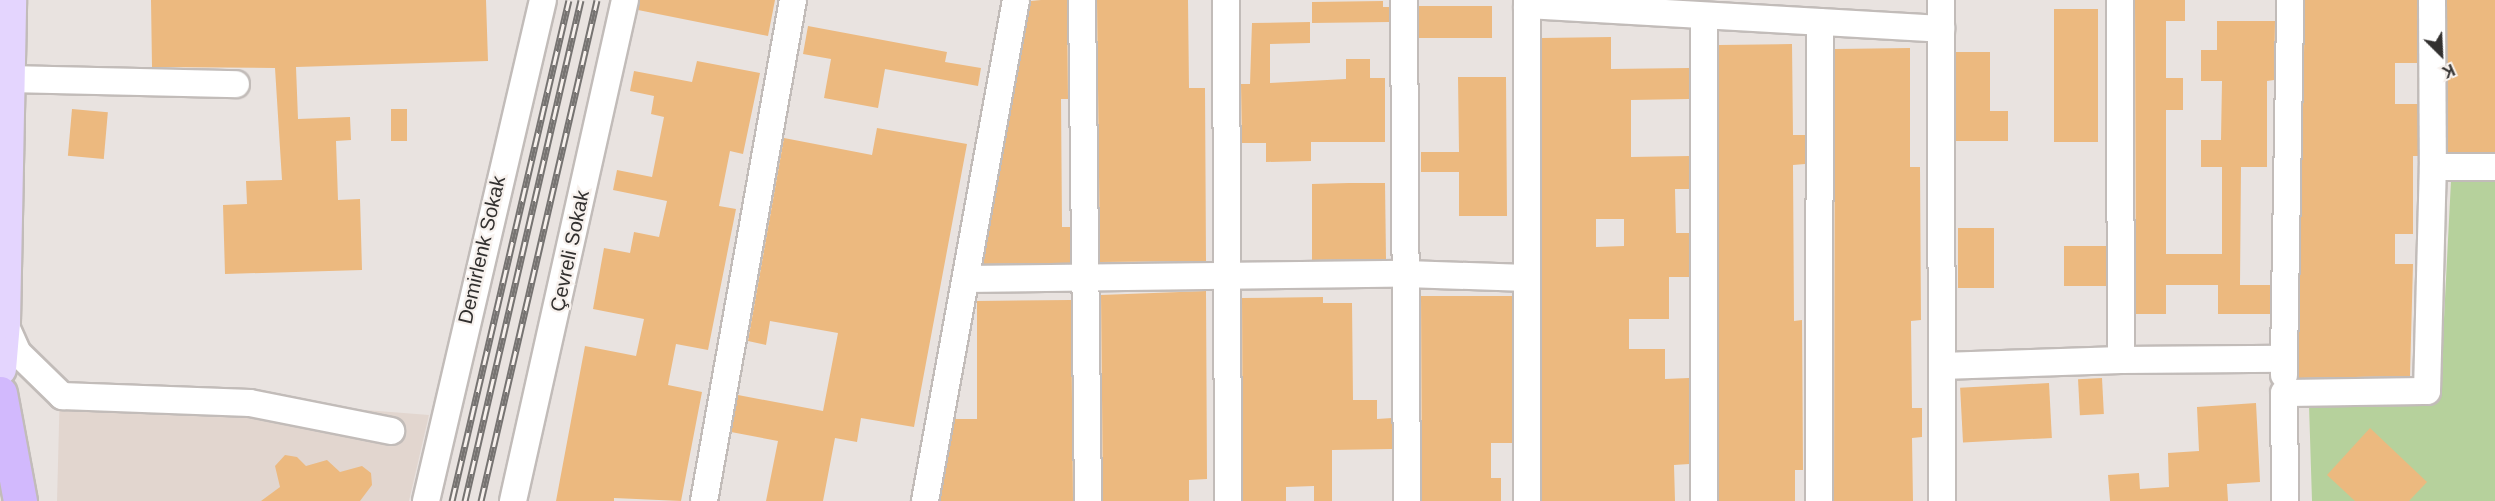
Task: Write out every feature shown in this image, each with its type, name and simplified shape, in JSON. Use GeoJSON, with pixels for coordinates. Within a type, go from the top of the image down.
{"type":"FeatureCollection","features":[{"type":"Feature","properties":{"kind":"highway"},"geometry":{"type":"LineString","coordinates":[[0,393],[20,501]]}},
{"type":"Feature","properties":{"kind":"main road"},"geometry":{"type":"LineString","coordinates":[[0,369],[4,322],[10,0]]}},
{"type":"Feature","properties":{"kind":"street","name":"Demirlenk Sokak"},"geometry":{"type":"LineString","coordinates":[[426,501],[543,0]]}},
{"type":"Feature","properties":{"kind":"street","name":"Çevreli Sokak"},"geometry":{"type":"LineString","coordinates":[[513,501],[625,0]]}},
{"type":"Feature","properties":{"kind":"street"},"geometry":{"type":"LineString","coordinates":[[704,501],[793,0]]}},
{"type":"Feature","properties":{"kind":"street"},"geometry":{"type":"LineString","coordinates":[[925,501],[1016,0]]}},
{"type":"Feature","properties":{"kind":"street"},"geometry":{"type":"LineString","coordinates":[[1082,0],[1088,277],[1088,501]]}},
{"type":"Feature","properties":{"kind":"street"},"geometry":{"type":"LineString","coordinates":[[1226,0],[1228,501]]}},
{"type":"Feature","properties":{"kind":"street"},"geometry":{"type":"LineString","coordinates":[[1404,0],[1407,501]]}},
{"type":"Feature","properties":{"kind":"street"},"geometry":{"type":"LineString","coordinates":[[1941,0],[1942,501]]}},
{"type":"Feature","properties":{"kind":"street"},"geometry":{"type":"LineString","coordinates":[[2120,0],[2121,360]]}},
{"type":"Feature","properties":{"kind":"street"},"geometry":{"type":"LineString","coordinates":[[2285,501],[2284,359],[2290,0]]}},
{"type":"Feature","properties":{"kind":"street"},"geometry":{"type":"LineString","coordinates":[[2284,393],[2427,391],[2433,167],[2432,0]]}},
{"type":"Feature","properties":{"kind":"street"},"geometry":{"type":"LineString","coordinates":[[1527,501],[1527,3],[1704,17],[1941,29]]}},
{"type":"Feature","properties":{"kind":"street"},"geometry":{"type":"LineString","coordinates":[[1704,17],[1704,501]]}},
{"type":"Feature","properties":{"kind":"street"},"geometry":{"type":"LineString","coordinates":[[1819,501],[1820,22]]}},
{"type":"Feature","properties":{"kind":"street"},"geometry":{"type":"LineString","coordinates":[[10,79],[236,84]]}},
{"type":"Feature","properties":{"kind":"street"},"geometry":{"type":"LineString","coordinates":[[2433,167],[2495,167]]}},
{"type":"Feature","properties":{"kind":"street"},"geometry":{"type":"LineString","coordinates":[[966,279],[1406,274],[1527,278]]}},
{"type":"Feature","properties":{"kind":"street"},"geometry":{"type":"LineString","coordinates":[[4,322],[18,353],[62,396],[250,403],[391,431]]}},
{"type":"Feature","properties":{"kind":"street"},"geometry":{"type":"LineString","coordinates":[[1942,366],[2121,360],[2284,359]]}},
{"type":"Feature","properties":{"kind":"shaded area"},"geometry":{"type":"Polygon","coordinates":[[[60,386],[429,415],[409,501],[57,501],[60,386]]]}},
{"type":"Feature","properties":{"kind":"green space"},"geometry":{"type":"Polygon","coordinates":[[[2451,181],[2495,181],[2495,501],[2312,501],[2309,405],[2440,397],[2451,181]]]}},
{"type":"Feature","properties":{"kind":"building"},"geometry":{"type":"Polygon","coordinates":[[[151,0],[486,0],[488,61],[296,67],[298,119],[350,117],[351,140],[336,141],[338,200],[360,199],[362,270],[225,274],[223,205],[247,204],[246,181],[282,180],[275,68],[152,67],[151,0]]]}},
{"type":"Feature","properties":{"kind":"building"},"geometry":{"type":"Polygon","coordinates":[[[640,0],[775,0],[768,36],[638,10],[640,0]]]}},
{"type":"Feature","properties":{"kind":"building"},"geometry":{"type":"Polygon","coordinates":[[[1067,0],[1068,99],[1061,99],[1062,227],[1070,227],[1070,263],[983,264],[1031,1],[1067,0]]]}},
{"type":"Feature","properties":{"kind":"building"},"geometry":{"type":"Polygon","coordinates":[[[1097,0],[1188,0],[1189,88],[1205,88],[1206,261],[1100,262],[1097,0]]]}},
{"type":"Feature","properties":{"kind":"building"},"geometry":{"type":"Polygon","coordinates":[[[2135,0],[2185,0],[2185,21],[2166,21],[2166,78],[2183,78],[2183,110],[2166,110],[2166,254],[2222,254],[2222,167],[2201,167],[2201,140],[2221,140],[2222,81],[2201,81],[2201,50],[2217,50],[2217,21],[2275,21],[2274,80],[2267,81],[2267,167],[2241,167],[2240,285],[2270,285],[2270,314],[2218,314],[2218,285],[2166,285],[2166,314],[2136,314],[2135,0]]]}},
{"type":"Feature","properties":{"kind":"building"},"geometry":{"type":"Polygon","coordinates":[[[2305,0],[2417,0],[2417,63],[2395,63],[2395,104],[2418,104],[2418,156],[2413,156],[2413,234],[2395,234],[2395,264],[2413,264],[2410,376],[2298,378],[2305,0]]]}},
{"type":"Feature","properties":{"kind":"building"},"geometry":{"type":"Polygon","coordinates":[[[2447,0],[2495,0],[2495,152],[2447,152],[2447,0]]]}},
{"type":"Feature","properties":{"kind":"building"},"geometry":{"type":"Polygon","coordinates":[[[1383,1],[1383,7],[1389,7],[1389,22],[1312,23],[1312,2],[1383,1]]]}},
{"type":"Feature","properties":{"kind":"building"},"geometry":{"type":"Polygon","coordinates":[[[1419,6],[1492,6],[1492,38],[1419,38],[1419,6]]]}},
{"type":"Feature","properties":{"kind":"building"},"geometry":{"type":"Polygon","coordinates":[[[2054,9],[2098,9],[2098,142],[2054,142],[2054,9]]]}},
{"type":"Feature","properties":{"kind":"building"},"geometry":{"type":"Polygon","coordinates":[[[1310,22],[1310,43],[1270,44],[1270,83],[1346,79],[1346,59],[1370,59],[1370,78],[1385,78],[1385,142],[1311,142],[1311,161],[1266,162],[1266,143],[1242,143],[1241,84],[1250,84],[1252,23],[1310,22]]]}},
{"type":"Feature","properties":{"kind":"building"},"geometry":{"type":"Polygon","coordinates":[[[808,26],[947,52],[945,62],[981,68],[978,86],[885,69],[878,108],[824,98],[831,59],[803,54],[808,26]]]}},
{"type":"Feature","properties":{"kind":"building"},"geometry":{"type":"Polygon","coordinates":[[[1611,37],[1611,69],[1689,68],[1689,99],[1631,100],[1631,157],[1689,156],[1689,189],[1675,189],[1676,233],[1689,233],[1689,277],[1669,277],[1669,319],[1629,319],[1629,349],[1665,349],[1665,379],[1689,378],[1689,464],[1674,465],[1675,501],[1542,501],[1542,38],[1611,37]],[[1596,219],[1596,247],[1624,246],[1624,219],[1596,219]]]}},
{"type":"Feature","properties":{"kind":"building"},"geometry":{"type":"Polygon","coordinates":[[[1792,44],[1793,135],[1805,135],[1805,164],[1793,165],[1794,321],[1802,320],[1803,470],[1795,470],[1795,501],[1719,501],[1719,45],[1792,44]]]}},
{"type":"Feature","properties":{"kind":"building"},"geometry":{"type":"Polygon","coordinates":[[[1910,48],[1910,167],[1920,167],[1921,320],[1911,321],[1912,408],[1922,408],[1922,437],[1912,438],[1913,501],[1834,501],[1835,49],[1910,48]]]}},
{"type":"Feature","properties":{"kind":"building"},"geometry":{"type":"Polygon","coordinates":[[[1956,52],[1990,52],[1990,111],[2008,111],[2008,141],[1956,141],[1956,52]]]}},
{"type":"Feature","properties":{"kind":"building"},"geometry":{"type":"Polygon","coordinates":[[[697,61],[760,73],[743,154],[730,151],[719,206],[736,209],[708,350],[676,344],[668,385],[702,392],[681,501],[614,498],[614,501],[556,501],[585,346],[636,356],[644,319],[593,309],[604,248],[630,253],[634,232],[659,237],[667,201],[613,190],[617,170],[652,177],[664,117],[651,114],[654,96],[630,91],[634,71],[692,82],[697,61]]]}},
{"type":"Feature","properties":{"kind":"building"},"geometry":{"type":"Polygon","coordinates":[[[1458,77],[1506,77],[1507,216],[1459,216],[1459,172],[1421,172],[1421,152],[1459,152],[1458,77]]]}},
{"type":"Feature","properties":{"kind":"building"},"geometry":{"type":"Polygon","coordinates":[[[72,109],[108,112],[104,159],[68,156],[72,109]]]}},
{"type":"Feature","properties":{"kind":"building"},"geometry":{"type":"Polygon","coordinates":[[[391,109],[407,109],[407,141],[391,141],[391,109]]]}},
{"type":"Feature","properties":{"kind":"building"},"geometry":{"type":"Polygon","coordinates":[[[877,128],[967,144],[914,427],[861,418],[857,442],[835,438],[823,501],[766,501],[778,441],[731,432],[738,395],[823,411],[838,333],[770,321],[766,345],[748,341],[784,138],[872,155],[877,128]]]}},
{"type":"Feature","properties":{"kind":"building"},"geometry":{"type":"Polygon","coordinates":[[[1385,183],[1386,259],[1312,260],[1312,184],[1385,183]]]}},
{"type":"Feature","properties":{"kind":"building"},"geometry":{"type":"Polygon","coordinates":[[[1958,228],[1994,228],[1994,288],[1958,288],[1958,228]]]}},
{"type":"Feature","properties":{"kind":"building"},"geometry":{"type":"Polygon","coordinates":[[[2064,246],[2106,246],[2106,286],[2064,286],[2064,246]]]}},
{"type":"Feature","properties":{"kind":"building"},"geometry":{"type":"Polygon","coordinates":[[[1206,291],[1207,479],[1189,480],[1189,501],[1103,501],[1101,295],[1206,291]]]}},
{"type":"Feature","properties":{"kind":"building"},"geometry":{"type":"Polygon","coordinates":[[[1421,296],[1512,296],[1512,443],[1491,443],[1491,478],[1501,478],[1501,501],[1422,501],[1421,296]]]}},
{"type":"Feature","properties":{"kind":"building"},"geometry":{"type":"Polygon","coordinates":[[[1323,297],[1323,303],[1352,303],[1353,400],[1377,400],[1377,419],[1392,418],[1392,449],[1332,450],[1332,501],[1314,501],[1314,486],[1286,487],[1286,501],[1243,501],[1242,298],[1323,297]]]}},
{"type":"Feature","properties":{"kind":"building"},"geometry":{"type":"Polygon","coordinates":[[[1071,300],[1073,501],[940,501],[955,419],[977,419],[977,301],[1071,300]]]}},
{"type":"Feature","properties":{"kind":"building"},"geometry":{"type":"Polygon","coordinates":[[[2102,378],[2104,414],[2080,415],[2078,379],[2102,378]]]}},
{"type":"Feature","properties":{"kind":"building"},"geometry":{"type":"Polygon","coordinates":[[[2049,383],[2052,438],[1963,443],[1960,388],[2049,383]]]}},
{"type":"Feature","properties":{"kind":"building"},"geometry":{"type":"Polygon","coordinates":[[[2256,403],[2260,482],[2227,484],[2228,501],[2110,501],[2108,475],[2139,473],[2140,489],[2169,487],[2168,453],[2199,451],[2197,407],[2256,403]]]}},
{"type":"Feature","properties":{"kind":"building"},"geometry":{"type":"Polygon","coordinates":[[[2370,428],[2427,482],[2409,501],[2355,501],[2327,475],[2370,428]]]}},
{"type":"Feature","properties":{"kind":"building"},"geometry":{"type":"Polygon","coordinates":[[[285,455],[297,457],[306,466],[327,460],[340,472],[362,466],[371,473],[372,485],[360,501],[261,501],[280,487],[275,466],[285,455]]]}},
{"type":"Feature","properties":{"kind":"railway"},"geometry":{"type":"LineString","coordinates":[[452,501],[569,0]]}},
{"type":"Feature","properties":{"kind":"railway"},"geometry":{"type":"LineString","coordinates":[[465,501],[581,0]]}},
{"type":"Feature","properties":{"kind":"railway"},"geometry":{"type":"LineString","coordinates":[[481,501],[597,0]]}}]}
